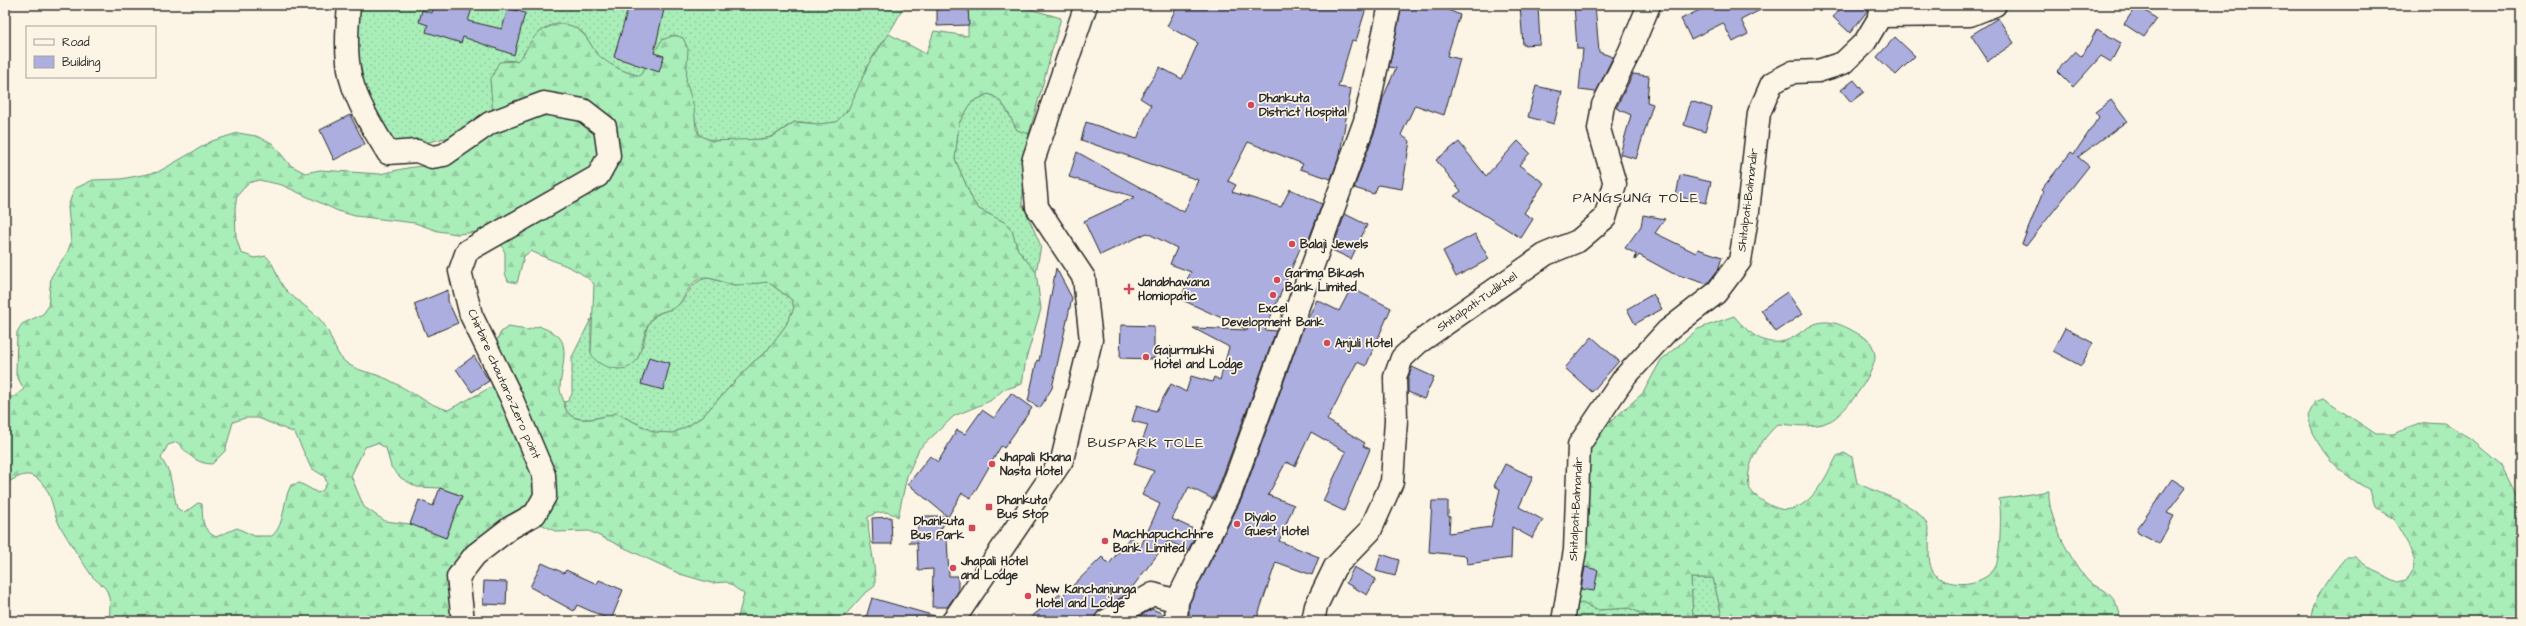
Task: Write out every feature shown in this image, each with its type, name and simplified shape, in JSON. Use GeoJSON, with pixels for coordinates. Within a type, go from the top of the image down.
{"type":"FeatureCollection","features":[{"type":"Feature","properties":{"kind":"street","name":"Chirbire chautara-Zero point"},"geometry":{"type":"LineString","coordinates":[[349,5],[347,40],[351,79],[368,120],[388,153],[417,151],[432,157],[444,155],[490,123],[544,103],[583,110],[605,127],[609,156],[598,176],[467,251],[460,271],[471,315],[511,397],[544,475],[545,496],[535,514],[510,528],[475,555],[458,577],[463,621]]}},
{"type":"Feature","properties":{"kind":"street"},"geometry":{"type":"LineString","coordinates":[[953,621],[1062,460],[1092,340],[1084,278],[1037,207],[1033,161],[1086,5]]}},
{"type":"Feature","properties":{"kind":"street"},"geometry":{"type":"LineString","coordinates":[[1106,621],[1153,594],[1177,611],[1230,494],[1365,121],[1390,5]]}},
{"type":"Feature","properties":{"kind":"street","name":"Shitalpati-Tudikhel"},"geometry":{"type":"LineString","coordinates":[[1313,621],[1316,606],[1335,567],[1370,530],[1392,482],[1396,420],[1395,377],[1402,358],[1418,343],[1546,254],[1578,241],[1605,218],[1615,184],[1599,129],[1604,105],[1630,51],[1649,5]]}},
{"type":"Feature","properties":{"kind":"street"},"geometry":{"type":"LineString","coordinates":[[1883,11],[1970,15],[1995,5]]}},
{"type":"Feature","properties":{"kind":"street","name":"Shitalpati-Balmandir"},"geometry":{"type":"LineString","coordinates":[[1563,621],[1575,550],[1579,445],[1624,378],[1667,331],[1716,293],[1740,261],[1748,211],[1759,113],[1772,83],[1793,72],[1818,71],[1843,63],[1865,42],[1883,11]]}},
{"type":"Feature","properties":{"kind":"green space"},"geometry":{"type":"Polygon","coordinates":[[[354,5],[903,5],[892,29],[872,57],[851,105],[841,118],[831,124],[797,122],[790,124],[777,134],[770,137],[755,140],[723,141],[705,138],[700,135],[686,82],[687,50],[683,38],[671,35],[641,76],[611,65],[596,53],[582,32],[572,26],[556,23],[541,32],[517,61],[504,60],[493,113],[454,136],[412,146],[392,140],[365,92],[354,59],[354,5]]]}},
{"type":"Feature","properties":{"kind":"green space"},"geometry":{"type":"Polygon","coordinates":[[[968,5],[1016,5],[1061,18],[1029,134],[1017,130],[1009,114],[998,99],[988,94],[972,102],[959,123],[955,159],[973,201],[979,209],[1006,223],[1012,231],[1018,250],[1036,272],[1041,309],[1026,359],[1022,384],[1003,390],[990,401],[954,416],[919,449],[907,476],[898,517],[891,513],[883,512],[876,513],[868,517],[875,586],[863,595],[840,621],[737,621],[744,594],[727,582],[711,583],[680,574],[589,531],[557,532],[541,524],[550,494],[495,344],[501,332],[508,327],[528,330],[539,326],[553,332],[560,338],[563,343],[564,356],[560,391],[567,411],[572,416],[578,419],[593,419],[616,413],[654,432],[673,433],[702,417],[752,363],[766,352],[786,325],[794,308],[792,300],[768,282],[735,285],[708,278],[699,279],[692,284],[676,307],[658,313],[652,318],[646,329],[636,361],[631,366],[623,369],[612,368],[602,365],[597,361],[591,353],[594,284],[580,273],[531,251],[524,256],[517,283],[508,281],[505,273],[505,253],[498,237],[617,148],[586,106],[493,113],[490,81],[499,62],[517,61],[523,55],[537,34],[547,28],[564,24],[570,25],[581,32],[596,52],[606,61],[620,69],[640,76],[662,40],[675,35],[683,38],[688,49],[686,82],[694,107],[696,129],[700,135],[711,141],[763,139],[772,137],[795,122],[819,124],[836,122],[848,110],[869,63],[889,34],[926,54],[934,31],[968,36],[968,5]]]}},
{"type":"Feature","properties":{"kind":"green space"},"geometry":{"type":"Polygon","coordinates":[[[988,94],[998,99],[1009,114],[1017,130],[1029,134],[1022,203],[1041,246],[1036,272],[1018,250],[1012,231],[1006,223],[979,209],[973,201],[955,159],[959,123],[972,102],[988,94]]]}},
{"type":"Feature","properties":{"kind":"green space"},"geometry":{"type":"Polygon","coordinates":[[[556,112],[595,124],[600,148],[591,173],[486,231],[457,234],[438,231],[415,223],[355,216],[338,211],[282,185],[259,180],[248,183],[237,196],[235,208],[236,237],[241,253],[255,258],[266,256],[272,263],[285,289],[323,323],[329,332],[340,357],[349,365],[383,377],[425,401],[448,410],[499,383],[536,465],[536,503],[454,591],[448,620],[109,621],[110,602],[107,591],[92,576],[60,526],[47,489],[38,479],[30,475],[17,477],[5,484],[5,397],[14,397],[24,389],[16,375],[17,332],[22,324],[43,314],[48,307],[51,277],[68,251],[71,242],[68,207],[74,189],[93,180],[121,179],[158,172],[212,141],[238,133],[256,136],[272,143],[290,165],[305,173],[320,170],[380,174],[407,168],[431,165],[519,121],[556,112]],[[245,418],[233,422],[225,451],[212,464],[206,464],[197,460],[188,454],[177,442],[168,445],[161,458],[169,472],[177,508],[184,513],[198,503],[202,504],[205,527],[216,537],[237,528],[254,536],[272,536],[280,525],[286,498],[291,485],[300,483],[318,493],[323,490],[327,483],[324,476],[311,468],[295,433],[258,418],[245,418]],[[377,443],[365,447],[351,476],[364,507],[385,521],[410,524],[446,538],[462,496],[440,488],[417,487],[401,478],[391,467],[386,448],[377,443]]]}},
{"type":"Feature","properties":{"kind":"green space"},"geometry":{"type":"Polygon","coordinates":[[[708,278],[734,285],[768,282],[792,300],[794,308],[786,325],[766,352],[752,363],[702,417],[673,433],[654,432],[616,413],[592,419],[584,419],[571,415],[566,410],[564,402],[568,401],[572,394],[572,357],[591,319],[591,353],[643,346],[648,325],[653,317],[680,304],[696,283],[708,278]]]}},
{"type":"Feature","properties":{"kind":"green space"},"geometry":{"type":"Polygon","coordinates":[[[1734,316],[1753,335],[1768,342],[1785,341],[1815,324],[1831,322],[1845,327],[1869,340],[1875,355],[1874,364],[1870,373],[1858,393],[1836,417],[1830,421],[1811,426],[1778,424],[1766,437],[1752,460],[1748,477],[1750,489],[1757,497],[1772,506],[1783,510],[1795,508],[1801,505],[1814,494],[1827,475],[1837,456],[1844,453],[1852,457],[1857,483],[1901,502],[1917,512],[1923,518],[1929,532],[1929,558],[1933,572],[1939,578],[1946,581],[1961,584],[1978,581],[1991,572],[1996,566],[1999,553],[2000,533],[1999,499],[2049,491],[2049,502],[2056,526],[2074,562],[2088,581],[2104,590],[2111,596],[2118,608],[2120,621],[1723,621],[1713,578],[1691,578],[1693,621],[1659,621],[1629,608],[1597,610],[1582,603],[1574,605],[1586,443],[1643,393],[1661,360],[1698,329],[1734,316]]]}},
{"type":"Feature","properties":{"kind":"green space"},"geometry":{"type":"Polygon","coordinates":[[[2323,399],[2376,434],[2393,434],[2425,422],[2444,423],[2473,440],[2501,464],[2521,503],[2521,621],[2310,621],[2319,595],[2346,557],[2355,557],[2372,570],[2398,582],[2406,580],[2414,567],[2412,551],[2394,520],[2375,506],[2370,490],[2359,484],[2339,469],[2330,460],[2316,440],[2308,416],[2315,402],[2323,399]]]}},
{"type":"Feature","properties":{"kind":"green space"},"geometry":{"type":"Polygon","coordinates":[[[1691,578],[1713,578],[1723,621],[1693,621],[1691,578]]]}},
{"type":"Feature","properties":{"kind":"green space"},"geometry":{"type":"Polygon","coordinates":[[[1582,603],[1597,610],[1629,608],[1660,621],[1571,621],[1574,605],[1582,603]]]}},
{"type":"Feature","properties":{"kind":"building"},"geometry":{"type":"Polygon","coordinates":[[[434,5],[473,5],[468,21],[502,29],[508,8],[525,13],[514,55],[463,37],[461,43],[426,32],[428,25],[419,22],[422,10],[432,13],[434,5]]]}},
{"type":"Feature","properties":{"kind":"building"},"geometry":{"type":"Polygon","coordinates":[[[629,5],[665,5],[654,53],[664,56],[659,72],[614,57],[629,5]]]}},
{"type":"Feature","properties":{"kind":"building"},"geometry":{"type":"Polygon","coordinates":[[[937,5],[968,5],[969,25],[937,26],[937,5]]]}},
{"type":"Feature","properties":{"kind":"building"},"geometry":{"type":"Polygon","coordinates":[[[1178,5],[1367,5],[1356,41],[1352,40],[1338,87],[1351,89],[1340,154],[1331,179],[1300,169],[1303,164],[1248,142],[1228,181],[1236,185],[1232,192],[1281,207],[1290,189],[1322,204],[1309,239],[1305,237],[1265,330],[1276,331],[1218,489],[1213,499],[1189,487],[1172,519],[1198,531],[1188,550],[1168,541],[1127,594],[1099,610],[1094,621],[1026,621],[1060,594],[1062,596],[1102,557],[1109,564],[1130,537],[1141,546],[1160,504],[1142,495],[1154,471],[1134,464],[1148,425],[1132,421],[1137,405],[1156,411],[1171,384],[1186,392],[1191,376],[1212,382],[1214,377],[1220,380],[1229,347],[1193,328],[1248,330],[1180,299],[1186,286],[1184,285],[1191,272],[1170,264],[1177,248],[1147,233],[1100,255],[1084,221],[1135,197],[1069,177],[1077,152],[1184,212],[1198,180],[1081,140],[1086,122],[1137,139],[1151,105],[1140,98],[1160,67],[1182,79],[1198,43],[1167,26],[1178,5]]]}},
{"type":"Feature","properties":{"kind":"building"},"geometry":{"type":"Polygon","coordinates":[[[1402,5],[1437,5],[1460,15],[1447,56],[1460,59],[1444,115],[1415,105],[1401,135],[1410,141],[1402,189],[1378,185],[1374,194],[1354,188],[1377,125],[1383,98],[1396,68],[1389,67],[1402,5]]]}},
{"type":"Feature","properties":{"kind":"building"},"geometry":{"type":"Polygon","coordinates":[[[1520,5],[1538,5],[1540,44],[1523,45],[1520,5]]]}},
{"type":"Feature","properties":{"kind":"building"},"geometry":{"type":"Polygon","coordinates":[[[1574,5],[1595,5],[1599,52],[1613,57],[1596,92],[1579,90],[1583,49],[1577,49],[1574,5]]]}},
{"type":"Feature","properties":{"kind":"building"},"geometry":{"type":"Polygon","coordinates":[[[1710,5],[1770,5],[1741,20],[1748,34],[1733,42],[1723,23],[1691,39],[1681,19],[1710,5]]]}},
{"type":"Feature","properties":{"kind":"building"},"geometry":{"type":"Polygon","coordinates":[[[1844,5],[1872,5],[1850,33],[1833,17],[1844,5]]]}},
{"type":"Feature","properties":{"kind":"building"},"geometry":{"type":"Polygon","coordinates":[[[2137,5],[2157,19],[2144,37],[2124,24],[2137,5]]]}},
{"type":"Feature","properties":{"kind":"building"},"geometry":{"type":"Polygon","coordinates":[[[1998,18],[2014,43],[1988,61],[1971,35],[1998,18]]]}},
{"type":"Feature","properties":{"kind":"building"},"geometry":{"type":"Polygon","coordinates":[[[2097,29],[2121,43],[2111,62],[2101,56],[2073,87],[2057,71],[2075,51],[2082,57],[2097,29]]]}},
{"type":"Feature","properties":{"kind":"building"},"geometry":{"type":"Polygon","coordinates":[[[1895,37],[1915,56],[1896,75],[1877,57],[1895,37]]]}},
{"type":"Feature","properties":{"kind":"building"},"geometry":{"type":"Polygon","coordinates":[[[1633,74],[1649,76],[1647,102],[1653,104],[1636,159],[1620,154],[1631,115],[1616,108],[1633,74]]]}},
{"type":"Feature","properties":{"kind":"building"},"geometry":{"type":"Polygon","coordinates":[[[1854,80],[1864,92],[1851,102],[1841,90],[1854,80]]]}},
{"type":"Feature","properties":{"kind":"building"},"geometry":{"type":"Polygon","coordinates":[[[1536,86],[1562,92],[1554,124],[1528,117],[1536,86]]]}},
{"type":"Feature","properties":{"kind":"building"},"geometry":{"type":"Polygon","coordinates":[[[2111,100],[2127,121],[2078,157],[2089,166],[2026,246],[2022,244],[2043,192],[2041,190],[2071,152],[2074,154],[2099,117],[2095,112],[2111,100]]]}},
{"type":"Feature","properties":{"kind":"building"},"geometry":{"type":"Polygon","coordinates":[[[1691,101],[1712,108],[1705,132],[1684,125],[1691,101]]]}},
{"type":"Feature","properties":{"kind":"building"},"geometry":{"type":"Polygon","coordinates":[[[350,115],[365,144],[334,160],[320,130],[350,115]]]}},
{"type":"Feature","properties":{"kind":"building"},"geometry":{"type":"Polygon","coordinates":[[[1518,141],[1530,153],[1519,165],[1544,183],[1524,213],[1533,219],[1521,238],[1454,196],[1461,191],[1436,160],[1459,142],[1486,176],[1518,141]]]}},
{"type":"Feature","properties":{"kind":"building"},"geometry":{"type":"Polygon","coordinates":[[[1680,175],[1711,182],[1706,203],[1676,196],[1680,175]]]}},
{"type":"Feature","properties":{"kind":"building"},"geometry":{"type":"Polygon","coordinates":[[[1345,214],[1367,225],[1351,259],[1332,250],[1345,214]]]}},
{"type":"Feature","properties":{"kind":"building"},"geometry":{"type":"Polygon","coordinates":[[[1643,215],[1665,219],[1655,233],[1696,253],[1698,249],[1722,257],[1718,270],[1707,284],[1672,273],[1639,255],[1635,260],[1636,254],[1625,248],[1641,226],[1643,215]]]}},
{"type":"Feature","properties":{"kind":"building"},"geometry":{"type":"Polygon","coordinates":[[[1475,234],[1489,259],[1456,277],[1443,251],[1475,234]]]}},
{"type":"Feature","properties":{"kind":"building"},"geometry":{"type":"Polygon","coordinates":[[[1056,268],[1072,298],[1052,388],[1040,408],[1028,401],[1037,360],[1039,361],[1056,268]]]}},
{"type":"Feature","properties":{"kind":"building"},"geometry":{"type":"Polygon","coordinates":[[[1351,288],[1391,308],[1366,366],[1357,362],[1327,420],[1365,443],[1363,446],[1370,449],[1344,511],[1323,501],[1346,452],[1311,432],[1295,466],[1286,462],[1268,495],[1294,505],[1279,541],[1319,557],[1312,575],[1276,562],[1256,621],[1189,621],[1189,604],[1242,498],[1303,328],[1317,300],[1339,311],[1351,288]]]}},
{"type":"Feature","properties":{"kind":"building"},"geometry":{"type":"Polygon","coordinates":[[[448,290],[448,301],[458,323],[427,336],[414,304],[448,290]]]}},
{"type":"Feature","properties":{"kind":"building"},"geometry":{"type":"Polygon","coordinates":[[[1787,292],[1802,314],[1776,332],[1761,310],[1787,292]]]}},
{"type":"Feature","properties":{"kind":"building"},"geometry":{"type":"Polygon","coordinates":[[[1653,294],[1662,309],[1635,324],[1627,309],[1653,294]]]}},
{"type":"Feature","properties":{"kind":"building"},"geometry":{"type":"Polygon","coordinates":[[[1121,325],[1154,326],[1154,359],[1120,358],[1121,325]]]}},
{"type":"Feature","properties":{"kind":"building"},"geometry":{"type":"Polygon","coordinates":[[[2065,328],[2093,343],[2081,366],[2053,351],[2065,328]]]}},
{"type":"Feature","properties":{"kind":"building"},"geometry":{"type":"Polygon","coordinates":[[[1592,337],[1619,361],[1592,392],[1565,368],[1592,337]]]}},
{"type":"Feature","properties":{"kind":"building"},"geometry":{"type":"Polygon","coordinates":[[[474,356],[489,381],[472,392],[456,369],[474,356]]]}},
{"type":"Feature","properties":{"kind":"building"},"geometry":{"type":"Polygon","coordinates":[[[649,357],[670,363],[663,390],[641,384],[649,357]]]}},
{"type":"Feature","properties":{"kind":"building"},"geometry":{"type":"Polygon","coordinates":[[[1412,367],[1434,377],[1424,399],[1408,392],[1408,379],[1412,367]]]}},
{"type":"Feature","properties":{"kind":"building"},"geometry":{"type":"Polygon","coordinates":[[[1011,393],[1032,408],[1004,448],[1001,446],[971,498],[962,493],[935,539],[947,539],[949,576],[958,576],[958,592],[947,607],[932,607],[933,569],[918,570],[917,543],[909,543],[925,516],[947,516],[908,484],[930,456],[938,462],[957,430],[965,434],[982,410],[994,418],[1011,393]]]}},
{"type":"Feature","properties":{"kind":"building"},"geometry":{"type":"Polygon","coordinates":[[[1505,464],[1533,477],[1519,507],[1543,520],[1532,538],[1512,527],[1511,558],[1467,564],[1466,556],[1429,552],[1432,501],[1448,501],[1448,516],[1450,517],[1449,533],[1491,527],[1500,489],[1494,486],[1505,464]]]}},
{"type":"Feature","properties":{"kind":"building"},"geometry":{"type":"Polygon","coordinates":[[[2172,479],[2186,488],[2167,513],[2174,516],[2159,544],[2138,533],[2137,529],[2172,479]]]}},
{"type":"Feature","properties":{"kind":"building"},"geometry":{"type":"Polygon","coordinates":[[[440,488],[462,496],[446,538],[410,524],[419,500],[433,506],[440,488]]]}},
{"type":"Feature","properties":{"kind":"building"},"geometry":{"type":"Polygon","coordinates":[[[891,517],[892,544],[873,544],[872,518],[891,517]]]}},
{"type":"Feature","properties":{"kind":"building"},"geometry":{"type":"Polygon","coordinates":[[[1381,554],[1399,560],[1395,576],[1376,571],[1381,554]]]}},
{"type":"Feature","properties":{"kind":"building"},"geometry":{"type":"Polygon","coordinates":[[[542,563],[564,573],[566,570],[597,584],[599,580],[623,590],[611,620],[577,605],[574,611],[530,587],[542,563]]]}},
{"type":"Feature","properties":{"kind":"building"},"geometry":{"type":"Polygon","coordinates":[[[1354,567],[1376,579],[1367,595],[1346,583],[1354,567]]]}},
{"type":"Feature","properties":{"kind":"building"},"geometry":{"type":"Polygon","coordinates":[[[1585,567],[1598,570],[1594,591],[1581,589],[1585,567]]]}},
{"type":"Feature","properties":{"kind":"building"},"geometry":{"type":"Polygon","coordinates":[[[484,581],[507,582],[506,605],[483,604],[484,581]]]}},
{"type":"Feature","properties":{"kind":"building"},"geometry":{"type":"Polygon","coordinates":[[[872,598],[935,616],[935,621],[865,621],[872,598]]]}},
{"type":"Feature","properties":{"kind":"building"},"geometry":{"type":"Polygon","coordinates":[[[1152,609],[1164,614],[1164,621],[1131,621],[1152,609]]]}},
{"type":"Feature","properties":{"kind":"place","name":"Dhankuta District Hospital"},"geometry":{"type":"Point","coordinates":[1251,105]}},
{"type":"Feature","properties":{"kind":"place","name":"Balaji Jewels"},"geometry":{"type":"Point","coordinates":[1292,244]}},
{"type":"Feature","properties":{"kind":"place","name":"Garima Bikash Bank Limited"},"geometry":{"type":"Point","coordinates":[1277,280]}},
{"type":"Feature","properties":{"kind":"place","name":"Janabhawana Homiopatic"},"geometry":{"type":"Point","coordinates":[1129,289]}},
{"type":"Feature","properties":{"kind":"place","name":"Excel Development Bank"},"geometry":{"type":"Point","coordinates":[1273,295]}},
{"type":"Feature","properties":{"kind":"place","name":"Anjuli Hotel"},"geometry":{"type":"Point","coordinates":[1327,343]}},
{"type":"Feature","properties":{"kind":"place","name":"Gajurmukhi Hotel and Lodge"},"geometry":{"type":"Point","coordinates":[1146,357]}},
{"type":"Feature","properties":{"kind":"place","name":"Jhapali Khana Nasta Hotel"},"geometry":{"type":"Point","coordinates":[992,464]}},
{"type":"Feature","properties":{"kind":"place","name":"Dhankuta Bus Stop"},"geometry":{"type":"Point","coordinates":[989,507]}},
{"type":"Feature","properties":{"kind":"place","name":"Diyalo Guest Hotel"},"geometry":{"type":"Point","coordinates":[1237,524]}},
{"type":"Feature","properties":{"kind":"place","name":"Dhankuta Bus Park"},"geometry":{"type":"Point","coordinates":[972,528]}},
{"type":"Feature","properties":{"kind":"place","name":"Machhapuchchhre Bank Limited"},"geometry":{"type":"Point","coordinates":[1105,541]}},
{"type":"Feature","properties":{"kind":"place","name":"Jhapali Hotel and Lodge"},"geometry":{"type":"Point","coordinates":[953,568]}},
{"type":"Feature","properties":{"kind":"place","name":"New Kanchanjunga Hotel and Lodge"},"geometry":{"type":"Point","coordinates":[1028,596]}},
{"type":"Feature","properties":{"kind":"district","name":"PANGSUNG TOLE"},"geometry":{"type":"Point","coordinates":[1636,198]}},
{"type":"Feature","properties":{"kind":"district","name":"BUSPARK TOLE"},"geometry":{"type":"Point","coordinates":[1146,443]}}]}
